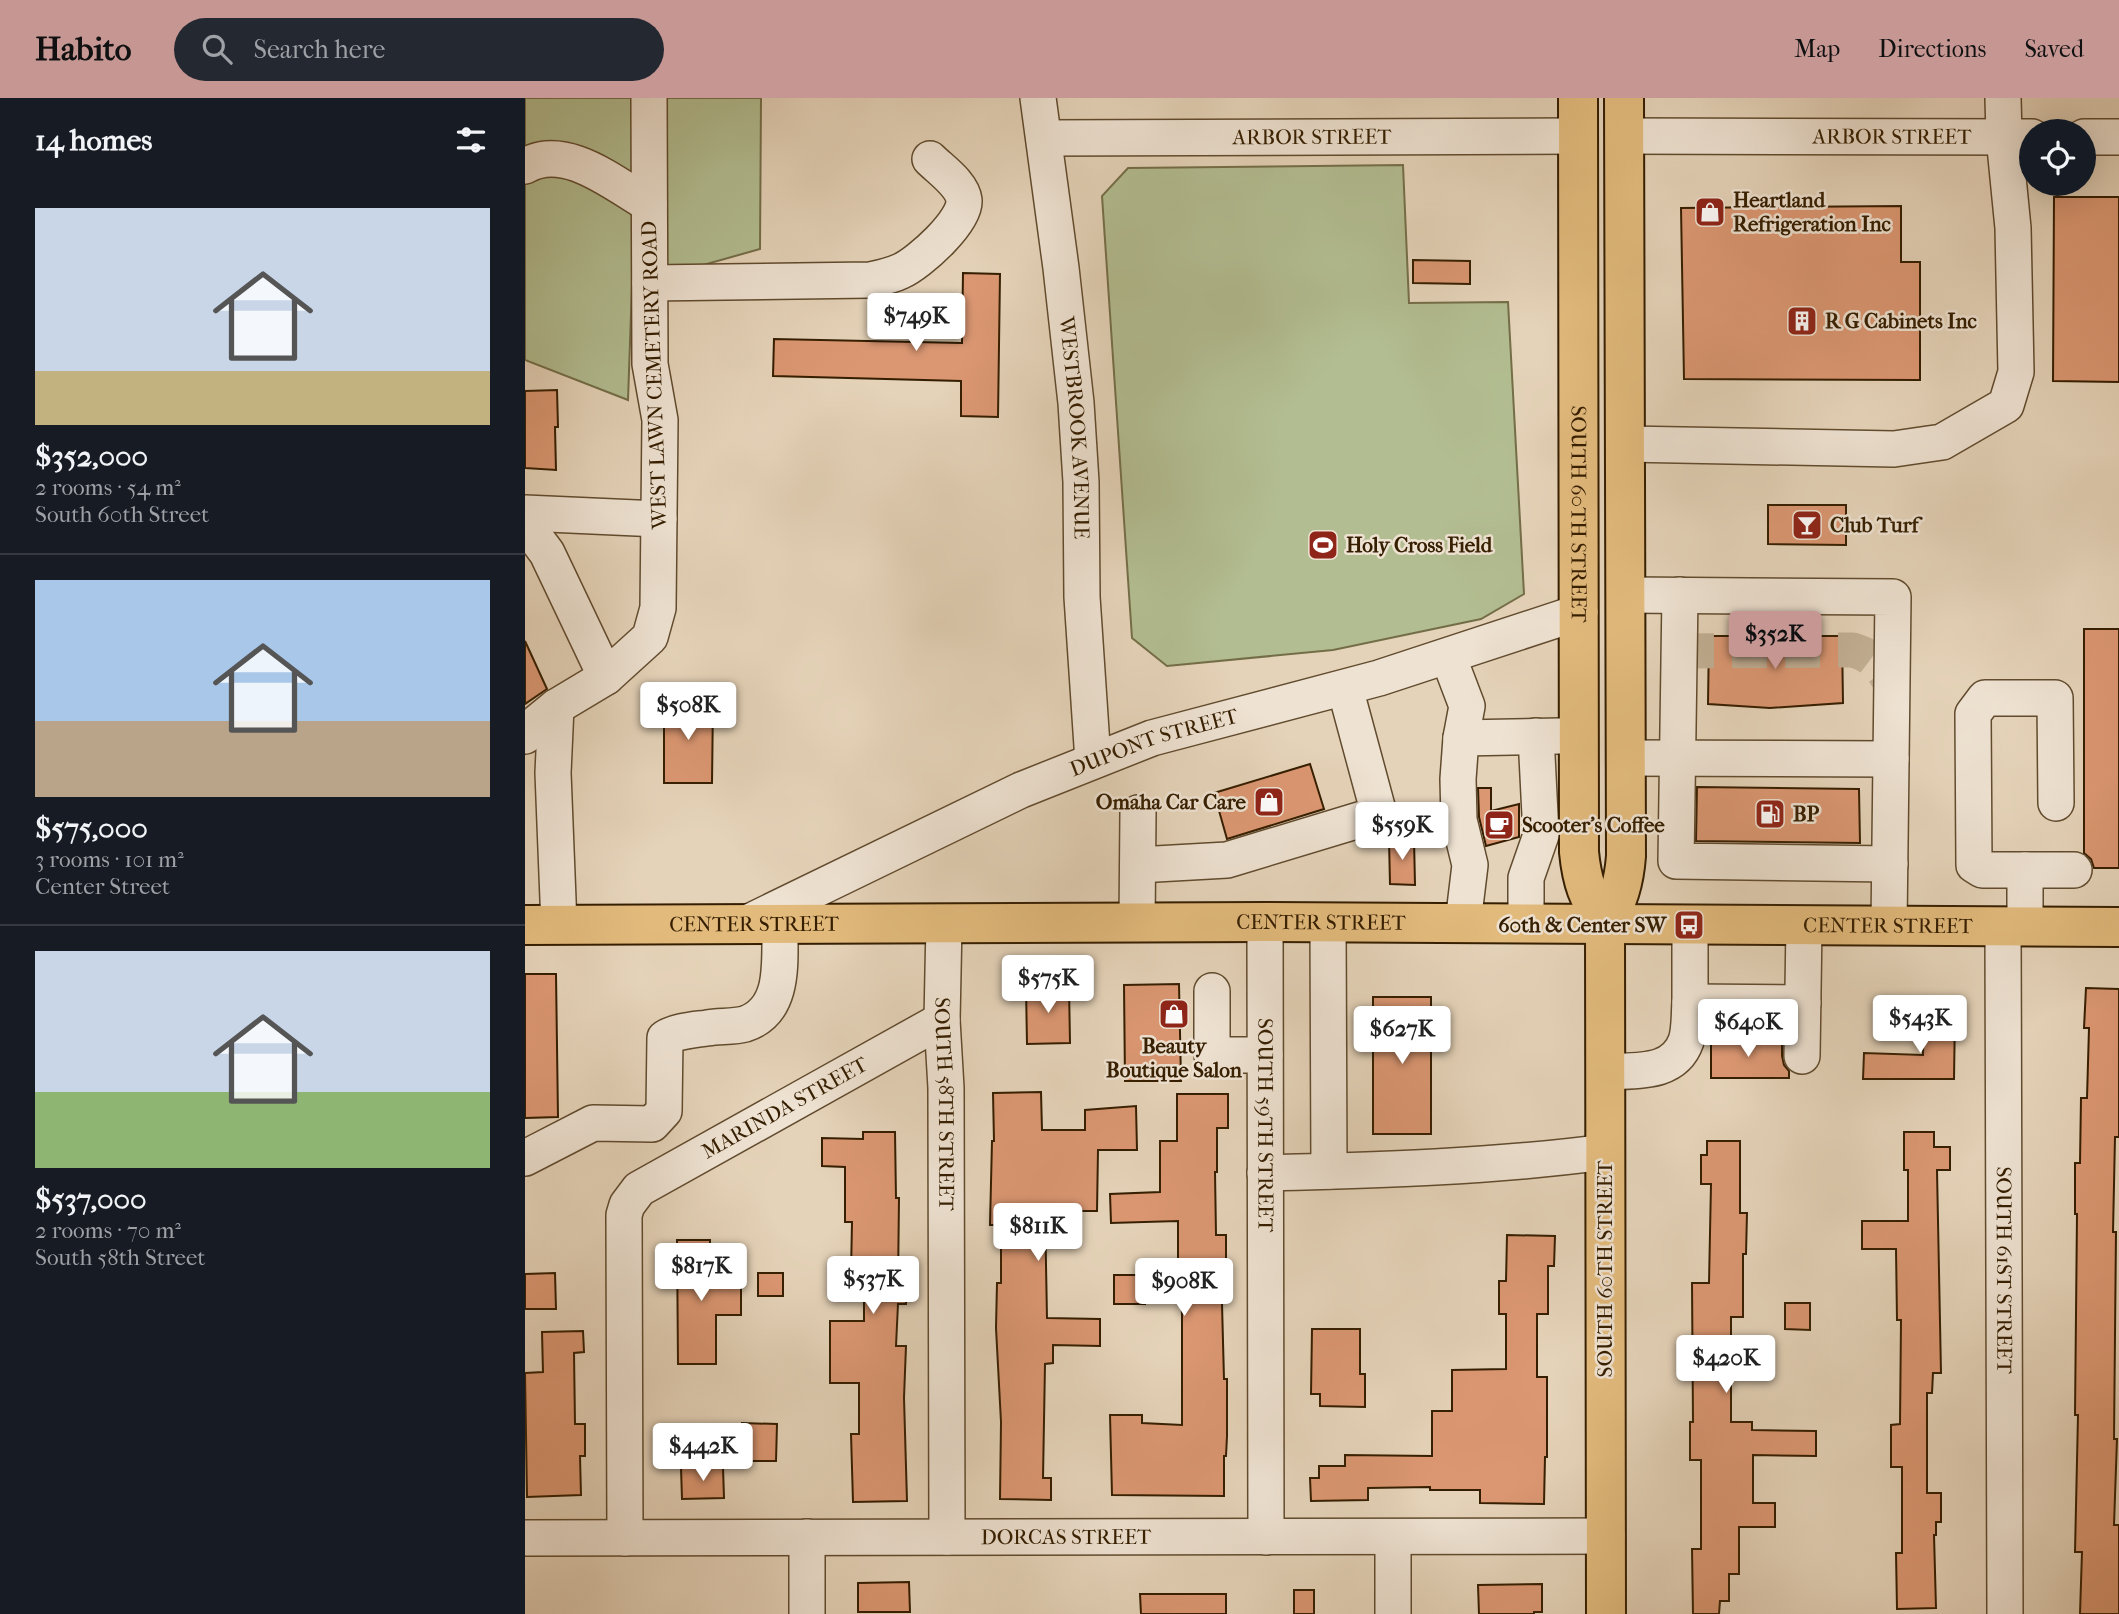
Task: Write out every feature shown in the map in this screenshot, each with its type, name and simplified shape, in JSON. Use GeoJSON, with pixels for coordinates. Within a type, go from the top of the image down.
{"type":"FeatureCollection","features":[{"type":"Feature","properties":{"kind":"main road","name":"SOUTH 60TH STREET"},"geometry":{"type":"LineString","coordinates":[[1578,98],[1579,852],[1582,878],[1588,897],[1605,924]]}},
{"type":"Feature","properties":{"kind":"main road"},"geometry":{"type":"LineString","coordinates":[[1601,98],[1602,116],[1609,128],[1624,136]]}},
{"type":"Feature","properties":{"kind":"main road","name":"SOUTH 60TH STREET"},"geometry":{"type":"LineString","coordinates":[[1607,1614],[1605,924],[1618,900],[1625,878],[1627,595],[1624,98]]}},
{"type":"Feature","properties":{"kind":"main road"},"geometry":{"type":"LineString","coordinates":[[1578,136],[1592,146],[1606,179],[1609,308],[1625,341]]}},
{"type":"Feature","properties":{"kind":"main road","name":"CENTER STREET"},"geometry":{"type":"LineString","coordinates":[[542,925],[1265,922],[2119,927]]}},
{"type":"Feature","properties":{"kind":"street","name":"WEST LAWN CEMETERY ROAD"},"geometry":{"type":"LineString","coordinates":[[525,736],[529,729],[556,707],[606,677],[650,637],[658,608],[660,420],[650,363],[649,98]]}},
{"type":"Feature","properties":{"kind":"street","name":"WESTBROOK AVENUE"},"geometry":{"type":"LineString","coordinates":[[1038,98],[1076,402],[1081,481],[1082,597],[1093,761]]}},
{"type":"Feature","properties":{"kind":"street"},"geometry":{"type":"LineString","coordinates":[[1626,444],[1893,449],[1942,442],[2005,405],[2016,372],[2013,228],[2018,137],[2003,98]]}},
{"type":"Feature","properties":{"kind":"street","name":"ARBOR STREET"},"geometry":{"type":"LineString","coordinates":[[1044,138],[1578,136]]}},
{"type":"Feature","properties":{"kind":"street","name":"ARBOR STREET"},"geometry":{"type":"LineString","coordinates":[[1624,136],[2018,137]]}},
{"type":"Feature","properties":{"kind":"street"},"geometry":{"type":"LineString","coordinates":[[2096,137],[2119,137]]}},
{"type":"Feature","properties":{"kind":"street","name":"WEST LAWN CEMETERY ROAD"},"geometry":{"type":"LineString","coordinates":[[525,166],[550,158],[568,160],[649,204]]}},
{"type":"Feature","properties":{"kind":"street"},"geometry":{"type":"LineString","coordinates":[[650,283],[870,280],[905,270],[927,253],[962,212],[964,202],[961,190],[930,159]]}},
{"type":"Feature","properties":{"kind":"street"},"geometry":{"type":"LineString","coordinates":[[525,513],[659,519]]}},
{"type":"Feature","properties":{"kind":"street"},"geometry":{"type":"LineString","coordinates":[[525,530],[535,537],[547,553],[606,677]]}},
{"type":"Feature","properties":{"kind":"street"},"geometry":{"type":"LineString","coordinates":[[1627,595],[1893,597],[1889,925]]}},
{"type":"Feature","properties":{"kind":"street"},"geometry":{"type":"LineString","coordinates":[[1680,595],[1676,861],[1890,864]]}},
{"type":"Feature","properties":{"kind":"street","name":"DUPONT STREET"},"geometry":{"type":"LineString","coordinates":[[763,923],[1021,790],[1152,738],[1345,688],[1580,612]]}},
{"type":"Feature","properties":{"kind":"street"},"geometry":{"type":"LineString","coordinates":[[1448,656],[1467,706],[1458,779],[1459,820],[1470,864],[1463,923]]}},
{"type":"Feature","properties":{"kind":"street"},"geometry":{"type":"LineString","coordinates":[[1138,865],[1227,860],[1379,814],[1345,688]]}},
{"type":"Feature","properties":{"kind":"street"},"geometry":{"type":"LineString","coordinates":[[2056,803],[2055,698],[1985,698],[1973,715],[1974,864],[1982,870],[2074,870]]}},
{"type":"Feature","properties":{"kind":"street"},"geometry":{"type":"LineString","coordinates":[[542,925],[556,707]]}},
{"type":"Feature","properties":{"kind":"street"},"geometry":{"type":"LineString","coordinates":[[1526,923],[1526,878],[1541,835],[1536,736]]}},
{"type":"Feature","properties":{"kind":"street"},"geometry":{"type":"LineString","coordinates":[[1461,738],[1580,736]]}},
{"type":"Feature","properties":{"kind":"street"},"geometry":{"type":"LineString","coordinates":[[1626,758],[1891,759]]}},
{"type":"Feature","properties":{"kind":"street"},"geometry":{"type":"LineString","coordinates":[[1137,923],[1138,813]]}},
{"type":"Feature","properties":{"kind":"street","name":"SOUTH 61ST STREET"},"geometry":{"type":"LineString","coordinates":[[2004,1614],[2014,927],[2025,870]]}},
{"type":"Feature","properties":{"kind":"street","name":"SOUTH 59TH STREET"},"geometry":{"type":"LineString","coordinates":[[1265,922],[1266,1537]]}},
{"type":"Feature","properties":{"kind":"street"},"geometry":{"type":"LineString","coordinates":[[525,1158],[593,1123],[652,1124],[664,1111],[664,1038],[697,1029],[745,1024],[772,1003],[779,985],[763,923]]}},
{"type":"Feature","properties":{"kind":"street"},"geometry":{"type":"LineString","coordinates":[[1328,923],[1329,1171]]}},
{"type":"Feature","properties":{"kind":"street","name":"SOUTH 58TH STREET"},"geometry":{"type":"LineString","coordinates":[[944,924],[941,1020],[946,1088],[947,1537]]}},
{"type":"Feature","properties":{"kind":"street"},"geometry":{"type":"LineString","coordinates":[[1606,1072],[1664,1068],[1678,1056],[1687,1039],[1690,924]]}},
{"type":"Feature","properties":{"kind":"street"},"geometry":{"type":"LineString","coordinates":[[1803,1056],[1804,925]]}},
{"type":"Feature","properties":{"kind":"street"},"geometry":{"type":"LineString","coordinates":[[1212,991],[1212,1055],[1265,1055]]}},
{"type":"Feature","properties":{"kind":"street"},"geometry":{"type":"LineString","coordinates":[[1689,1002],[1804,1003]]}},
{"type":"Feature","properties":{"kind":"street","name":"MARINDA STREET"},"geometry":{"type":"LineString","coordinates":[[625,1538],[624,1215],[631,1198],[639,1189],[941,1020]]}},
{"type":"Feature","properties":{"kind":"street"},"geometry":{"type":"LineString","coordinates":[[1265,1173],[1432,1169],[1605,1152]]}},
{"type":"Feature","properties":{"kind":"street"},"geometry":{"type":"LineString","coordinates":[[1392,1536],[1393,1614]]}},
{"type":"Feature","properties":{"kind":"street","name":"DORCAS STREET"},"geometry":{"type":"LineString","coordinates":[[525,1538],[1607,1536]]}},
{"type":"Feature","properties":{"kind":"street"},"geometry":{"type":"LineString","coordinates":[[807,1537],[807,1614]]}},
{"type":"Feature","properties":{"kind":"green space"},"geometry":{"type":"Polygon","coordinates":[[[525,98],[761,98],[760,249],[632,285],[628,400],[525,360],[525,98]]]}},
{"type":"Feature","properties":{"kind":"green space"},"geometry":{"type":"Polygon","coordinates":[[[1403,165],[1409,303],[1508,302],[1524,594],[1481,619],[1333,650],[1167,666],[1132,638],[1102,196],[1128,168],[1403,165]]]}},
{"type":"Feature","properties":{"kind":"building"},"geometry":{"type":"Polygon","coordinates":[[[2054,197],[2119,197],[2119,382],[2053,381],[2054,197]]]}},
{"type":"Feature","properties":{"kind":"building","name":"R G Cabinets Inc"},"geometry":{"type":"Polygon","coordinates":[[[1901,206],[1901,262],[1920,262],[1920,380],[1684,379],[1681,208],[1901,206]]]}},
{"type":"Feature","properties":{"kind":"building"},"geometry":{"type":"Polygon","coordinates":[[[1413,260],[1470,261],[1470,284],[1413,283],[1413,260]]]}},
{"type":"Feature","properties":{"kind":"building"},"geometry":{"type":"Polygon","coordinates":[[[963,273],[1000,274],[998,417],[961,416],[961,381],[773,376],[774,339],[962,343],[963,273]]]}},
{"type":"Feature","properties":{"kind":"building"},"geometry":{"type":"Polygon","coordinates":[[[557,390],[556,470],[525,468],[525,391],[557,390]]]}},
{"type":"Feature","properties":{"kind":"building","name":"Club Turf"},"geometry":{"type":"Polygon","coordinates":[[[1768,505],[1846,505],[1846,545],[1768,544],[1768,505]]]}},
{"type":"Feature","properties":{"kind":"building"},"geometry":{"type":"Polygon","coordinates":[[[2084,629],[2119,629],[2119,868],[2094,868],[2091,859],[2084,853],[2084,629]]]}},
{"type":"Feature","properties":{"kind":"building"},"geometry":{"type":"Polygon","coordinates":[[[1709,636],[1842,636],[1843,703],[1770,708],[1708,704],[1709,636]]]}},
{"type":"Feature","properties":{"kind":"building"},"geometry":{"type":"Polygon","coordinates":[[[525,641],[547,689],[525,704],[525,641]]]}},
{"type":"Feature","properties":{"kind":"building"},"geometry":{"type":"Polygon","coordinates":[[[664,702],[713,702],[712,783],[664,783],[664,702]]]}},
{"type":"Feature","properties":{"kind":"building","name":"Omaha Car Care"},"geometry":{"type":"Polygon","coordinates":[[[1310,764],[1324,809],[1227,839],[1214,793],[1310,764]]]}},
{"type":"Feature","properties":{"kind":"building"},"geometry":{"type":"Polygon","coordinates":[[[1697,787],[1859,789],[1860,843],[1696,841],[1697,787]]]}},
{"type":"Feature","properties":{"kind":"building","name":"Scooter's Coffee"},"geometry":{"type":"Polygon","coordinates":[[[1478,788],[1491,788],[1491,811],[1519,804],[1519,837],[1486,846],[1479,817],[1478,788]]]}},
{"type":"Feature","properties":{"kind":"building"},"geometry":{"type":"Polygon","coordinates":[[[1389,839],[1414,839],[1415,885],[1390,884],[1389,839]]]}},
{"type":"Feature","properties":{"kind":"building"},"geometry":{"type":"Polygon","coordinates":[[[525,974],[556,974],[558,1117],[525,1118],[525,974]]]}},
{"type":"Feature","properties":{"kind":"building"},"geometry":{"type":"Polygon","coordinates":[[[1179,984],[1181,1081],[1125,1081],[1124,985],[1179,984]]]}},
{"type":"Feature","properties":{"kind":"building"},"geometry":{"type":"Polygon","coordinates":[[[1069,987],[1070,1043],[1027,1044],[1026,988],[1069,987]]]}},
{"type":"Feature","properties":{"kind":"building"},"geometry":{"type":"Polygon","coordinates":[[[2086,988],[2119,989],[2119,1137],[2115,1137],[2113,1232],[2116,1232],[2114,1439],[2117,1439],[2114,1525],[2119,1525],[2119,1614],[2080,1614],[2082,1552],[2075,1552],[2078,1415],[2075,1415],[2075,1163],[2080,1163],[2081,1098],[2087,1098],[2089,1028],[2084,1028],[2086,988]]]}},
{"type":"Feature","properties":{"kind":"building"},"geometry":{"type":"Polygon","coordinates":[[[1373,997],[1431,997],[1431,1134],[1373,1134],[1373,997]]]}},
{"type":"Feature","properties":{"kind":"building"},"geometry":{"type":"Polygon","coordinates":[[[1924,1013],[1955,1013],[1954,1079],[1863,1079],[1864,1053],[1923,1055],[1924,1013]]]}},
{"type":"Feature","properties":{"kind":"building"},"geometry":{"type":"Polygon","coordinates":[[[1711,1039],[1782,1039],[1782,1056],[1789,1071],[1789,1078],[1711,1078],[1711,1039]]]}},
{"type":"Feature","properties":{"kind":"building"},"geometry":{"type":"Polygon","coordinates":[[[1041,1092],[1042,1130],[1085,1130],[1085,1110],[1136,1106],[1137,1150],[1098,1150],[1097,1211],[1045,1211],[1047,1318],[1100,1319],[1100,1346],[1053,1345],[1053,1363],[1045,1364],[1043,1478],[1051,1478],[1051,1500],[1000,1499],[1001,1422],[996,1328],[997,1283],[1001,1283],[1001,1225],[990,1225],[993,1093],[1041,1092]]]}},
{"type":"Feature","properties":{"kind":"building"},"geometry":{"type":"Polygon","coordinates":[[[1177,1094],[1228,1094],[1228,1128],[1217,1128],[1215,1172],[1216,1235],[1226,1235],[1226,1266],[1221,1266],[1224,1379],[1227,1379],[1224,1496],[1112,1495],[1110,1415],[1142,1415],[1142,1423],[1182,1425],[1182,1315],[1178,1221],[1111,1223],[1110,1194],[1160,1192],[1160,1141],[1177,1141],[1177,1094]]]}},
{"type":"Feature","properties":{"kind":"building"},"geometry":{"type":"Polygon","coordinates":[[[863,1132],[895,1132],[896,1198],[899,1198],[898,1284],[906,1284],[906,1304],[898,1304],[896,1346],[906,1346],[904,1398],[907,1501],[853,1502],[851,1434],[859,1434],[859,1383],[830,1383],[830,1321],[864,1321],[864,1273],[851,1273],[852,1222],[845,1222],[845,1167],[822,1166],[822,1138],[863,1139],[863,1132]]]}},
{"type":"Feature","properties":{"kind":"building"},"geometry":{"type":"Polygon","coordinates":[[[1904,1132],[1934,1132],[1934,1147],[1950,1147],[1950,1170],[1937,1170],[1941,1373],[1933,1373],[1932,1393],[1927,1393],[1927,1493],[1941,1493],[1941,1522],[1936,1522],[1934,1535],[1936,1608],[1897,1609],[1896,1553],[1902,1553],[1902,1467],[1891,1467],[1891,1425],[1900,1424],[1901,1320],[1897,1320],[1896,1249],[1862,1249],[1862,1221],[1908,1221],[1908,1170],[1904,1170],[1904,1132]]]}},
{"type":"Feature","properties":{"kind":"building"},"geometry":{"type":"Polygon","coordinates":[[[1707,1141],[1740,1141],[1740,1213],[1747,1213],[1746,1254],[1743,1254],[1743,1317],[1731,1317],[1731,1422],[1752,1422],[1752,1430],[1816,1431],[1816,1456],[1753,1455],[1753,1503],[1775,1503],[1775,1527],[1739,1527],[1739,1574],[1729,1574],[1729,1601],[1720,1601],[1719,1614],[1693,1614],[1692,1549],[1701,1549],[1701,1460],[1690,1460],[1690,1422],[1693,1422],[1692,1283],[1709,1283],[1711,1184],[1701,1184],[1701,1155],[1707,1155],[1707,1141]]]}},
{"type":"Feature","properties":{"kind":"building"},"geometry":{"type":"Polygon","coordinates":[[[1507,1235],[1555,1236],[1554,1266],[1548,1266],[1548,1314],[1537,1314],[1537,1377],[1547,1377],[1544,1504],[1480,1503],[1480,1490],[1430,1490],[1430,1487],[1368,1488],[1368,1500],[1311,1501],[1310,1478],[1319,1478],[1319,1466],[1345,1466],[1345,1455],[1432,1456],[1432,1411],[1452,1411],[1452,1370],[1506,1369],[1506,1314],[1499,1314],[1499,1281],[1506,1281],[1507,1235]]]}},
{"type":"Feature","properties":{"kind":"building"},"geometry":{"type":"Polygon","coordinates":[[[677,1240],[710,1240],[710,1280],[741,1280],[741,1315],[716,1315],[716,1364],[678,1364],[677,1240]]]}},
{"type":"Feature","properties":{"kind":"building"},"geometry":{"type":"Polygon","coordinates":[[[555,1273],[556,1309],[525,1309],[525,1274],[555,1273]]]}},
{"type":"Feature","properties":{"kind":"building"},"geometry":{"type":"Polygon","coordinates":[[[758,1273],[783,1273],[783,1296],[758,1296],[758,1273]]]}},
{"type":"Feature","properties":{"kind":"building"},"geometry":{"type":"Polygon","coordinates":[[[1114,1275],[1145,1275],[1145,1304],[1114,1304],[1114,1275]]]}},
{"type":"Feature","properties":{"kind":"building"},"geometry":{"type":"Polygon","coordinates":[[[1785,1303],[1810,1303],[1810,1330],[1785,1329],[1785,1303]]]}},
{"type":"Feature","properties":{"kind":"building"},"geometry":{"type":"Polygon","coordinates":[[[1312,1329],[1360,1329],[1360,1374],[1365,1374],[1365,1407],[1320,1406],[1320,1394],[1311,1394],[1312,1329]]]}},
{"type":"Feature","properties":{"kind":"building"},"geometry":{"type":"Polygon","coordinates":[[[583,1331],[584,1352],[574,1353],[575,1424],[585,1424],[585,1456],[580,1456],[581,1495],[527,1497],[525,1373],[543,1372],[542,1332],[583,1331]]]}},
{"type":"Feature","properties":{"kind":"building"},"geometry":{"type":"Polygon","coordinates":[[[742,1423],[777,1424],[776,1461],[742,1461],[742,1423]]]}},
{"type":"Feature","properties":{"kind":"building"},"geometry":{"type":"Polygon","coordinates":[[[723,1467],[724,1498],[682,1499],[681,1468],[723,1467]]]}},
{"type":"Feature","properties":{"kind":"building"},"geometry":{"type":"Polygon","coordinates":[[[909,1582],[910,1612],[858,1612],[858,1583],[909,1582]]]}},
{"type":"Feature","properties":{"kind":"building"},"geometry":{"type":"Polygon","coordinates":[[[1542,1584],[1542,1612],[1479,1614],[1478,1585],[1542,1584]]]}},
{"type":"Feature","properties":{"kind":"building"},"geometry":{"type":"Polygon","coordinates":[[[1294,1590],[1314,1590],[1314,1614],[1294,1614],[1294,1590]]]}},
{"type":"Feature","properties":{"kind":"building"},"geometry":{"type":"Polygon","coordinates":[[[1140,1594],[1226,1594],[1226,1614],[1141,1614],[1140,1594]]]}},
{"type":"Feature","properties":{"kind":"tunnel"},"geometry":{"type":"LineString","coordinates":[[1679,651],[1853,650],[1876,663],[1892,685]]}},
{"type":"Feature","properties":{"kind":"place","name":"Heartland Refrigeration Inc"},"geometry":{"type":"Point","coordinates":[1710,212]}},
{"type":"Feature","properties":{"kind":"place","name":"R G Cabinets Inc"},"geometry":{"type":"Point","coordinates":[1802,321]}},
{"type":"Feature","properties":{"kind":"place","name":"Club Turf"},"geometry":{"type":"Point","coordinates":[1807,525]}},
{"type":"Feature","properties":{"kind":"place","name":"Holy Cross Field"},"geometry":{"type":"Point","coordinates":[1323,545]}},
{"type":"Feature","properties":{"kind":"place","name":"Omaha Car Care"},"geometry":{"type":"Point","coordinates":[1269,802]}},
{"type":"Feature","properties":{"kind":"place","name":"BP"},"geometry":{"type":"Point","coordinates":[1770,814]}},
{"type":"Feature","properties":{"kind":"place","name":"Scooter's Coffee"},"geometry":{"type":"Point","coordinates":[1499,825]}},
{"type":"Feature","properties":{"kind":"place","name":"60th & Center SW"},"geometry":{"type":"Point","coordinates":[1689,925]}},
{"type":"Feature","properties":{"kind":"place","name":"Beauty Boutique Salon"},"geometry":{"type":"Point","coordinates":[1174,1014]}}]}
